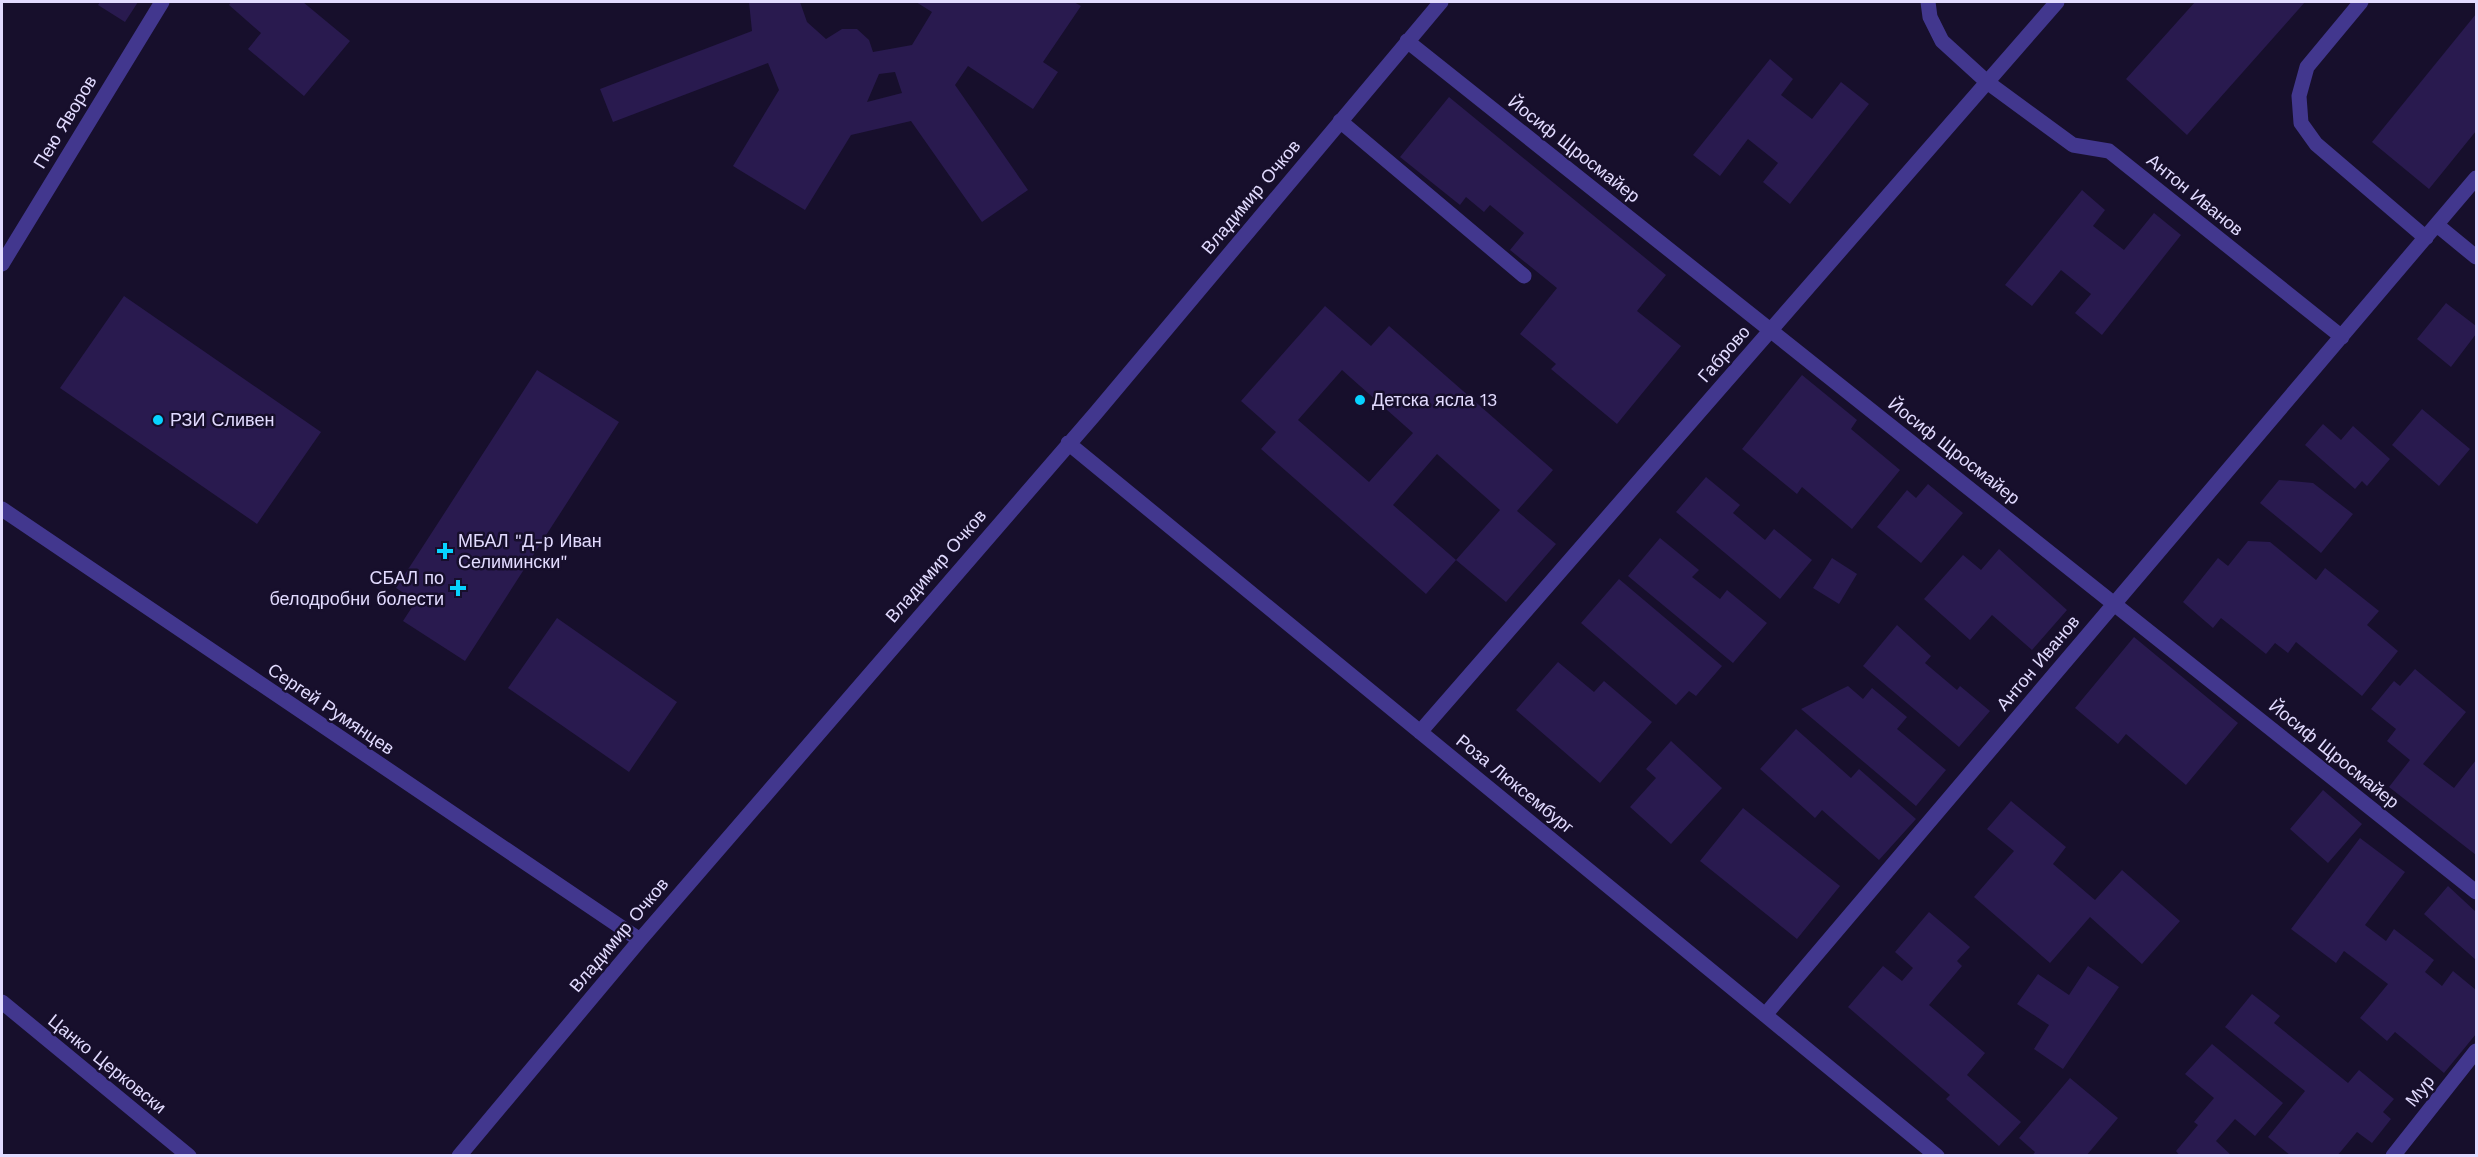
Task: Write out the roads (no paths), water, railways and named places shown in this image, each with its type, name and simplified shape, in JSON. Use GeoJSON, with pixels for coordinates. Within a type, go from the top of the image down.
{"type":"FeatureCollection","features":[{"type":"Feature","properties":{"kind":"street","name":"Пею Яворов"},"geometry":{"type":"LineString","coordinates":[[2,264],[162,2]]}},
{"type":"Feature","properties":{"kind":"street","name":"Владимир Очков"},"geometry":{"type":"LineString","coordinates":[[459,1155],[640,940],[1068,443],[1441,2]]}},
{"type":"Feature","properties":{"kind":"street"},"geometry":{"type":"LineString","coordinates":[[1928,2],[1930,17],[1942,41],[1987,82]]}},
{"type":"Feature","properties":{"kind":"street","name":"Габрово"},"geometry":{"type":"LineString","coordinates":[[1420,732],[2057,2]]}},
{"type":"Feature","properties":{"kind":"street"},"geometry":{"type":"LineString","coordinates":[[2361,2],[2307,66],[2299,96],[2301,123],[2316,144],[2426,238]]}},
{"type":"Feature","properties":{"kind":"street","name":"Йосиф Щросмайер"},"geometry":{"type":"LineString","coordinates":[[1407,41],[2476,892]]}},
{"type":"Feature","properties":{"kind":"street","name":"Антон Иванов"},"geometry":{"type":"LineString","coordinates":[[1987,82],[2073,144],[2109,151],[2342,337]]}},
{"type":"Feature","properties":{"kind":"street"},"geometry":{"type":"LineString","coordinates":[[1340,121],[1524,276]]}},
{"type":"Feature","properties":{"kind":"street","name":"Антон Иванов"},"geometry":{"type":"LineString","coordinates":[[1765,1015],[2476,178]]}},
{"type":"Feature","properties":{"kind":"street"},"geometry":{"type":"LineString","coordinates":[[2437,225],[2476,257]]}},
{"type":"Feature","properties":{"kind":"street","name":"Роза Люксембург"},"geometry":{"type":"LineString","coordinates":[[1068,443],[1937,1155]]}},
{"type":"Feature","properties":{"kind":"street","name":"Сергей Румянцев"},"geometry":{"type":"LineString","coordinates":[[2,508],[640,940]]}},
{"type":"Feature","properties":{"kind":"street","name":"Цанко Церковски"},"geometry":{"type":"LineString","coordinates":[[2,1002],[189,1155]]}},
{"type":"Feature","properties":{"kind":"street","name":"Мур"},"geometry":{"type":"LineString","coordinates":[[2393,1155],[2476,1051]]}},
{"type":"Feature","properties":{"kind":"place","name":"Детска ясла 13"},"geometry":{"type":"Point","coordinates":[1360,400]}},
{"type":"Feature","properties":{"kind":"place","name":"РЗИ Сливен"},"geometry":{"type":"Point","coordinates":[158,420]}},
{"type":"Feature","properties":{"kind":"place","name":"МБАЛ \"Д-р Иван Селимински\""},"geometry":{"type":"Point","coordinates":[445,551]}},
{"type":"Feature","properties":{"kind":"place","name":"СБАЛ по белодробни болести"},"geometry":{"type":"Point","coordinates":[458,588]}}]}
